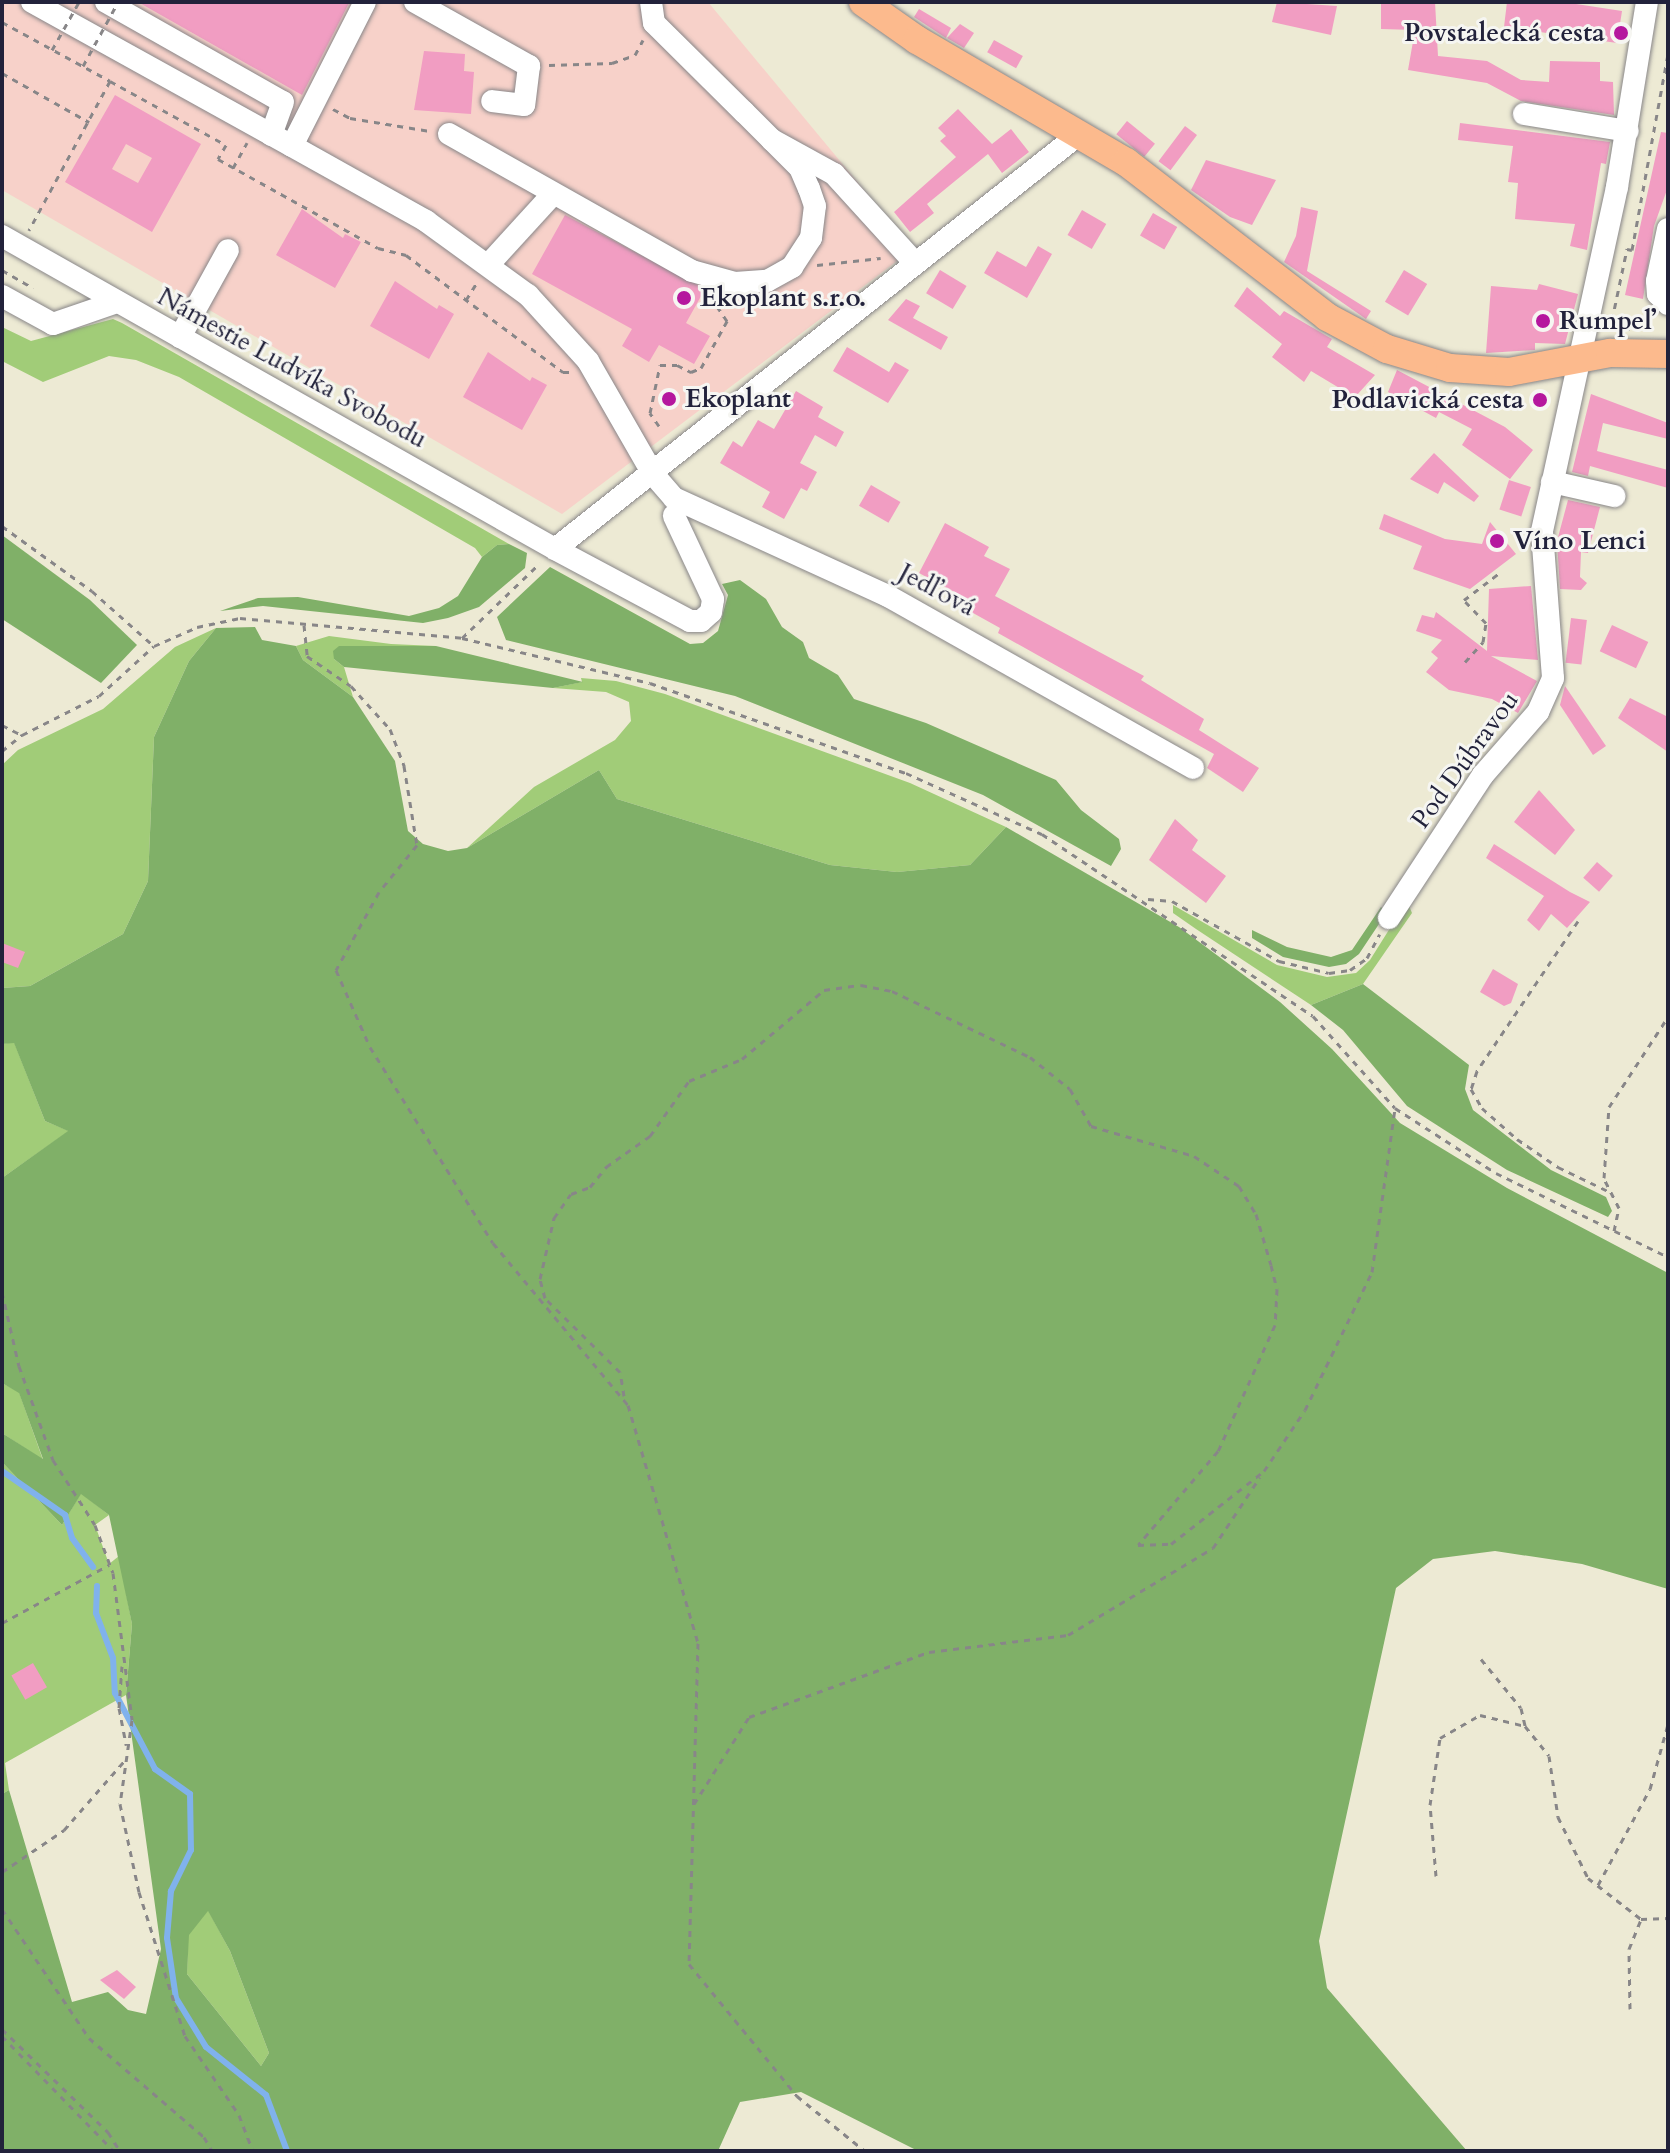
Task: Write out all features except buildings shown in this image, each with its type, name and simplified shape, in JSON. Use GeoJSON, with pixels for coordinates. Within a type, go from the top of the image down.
{"type":"FeatureCollection","features":[{"type":"Feature","properties":{"kind":"main road"},"geometry":{"type":"LineString","coordinates":[[863,2],[1166,191],[1327,317],[1387,349],[1450,368],[1509,372],[1610,353],[1668,354]]}},
{"type":"Feature","properties":{"kind":"street","name":"Jedľová"},"geometry":{"type":"LineString","coordinates":[[32,2],[426,221],[489,264],[528,295],[595,372],[653,474],[686,505],[874,589],[1039,676],[1193,768]]}},
{"type":"Feature","properties":{"kind":"street"},"geometry":{"type":"LineString","coordinates":[[106,2],[283,102],[264,131]]}},
{"type":"Feature","properties":{"kind":"street"},"geometry":{"type":"LineString","coordinates":[[292,146],[365,2]]}},
{"type":"Feature","properties":{"kind":"street"},"geometry":{"type":"LineString","coordinates":[[415,2],[529,66],[524,105],[492,101]]}},
{"type":"Feature","properties":{"kind":"street"},"geometry":{"type":"LineString","coordinates":[[449,134],[692,271],[735,283],[767,281],[792,267],[811,238],[815,206],[800,168],[653,12],[633,2]]}},
{"type":"Feature","properties":{"kind":"street"},"geometry":{"type":"LineString","coordinates":[[1578,360],[1628,131],[1647,2]]}},
{"type":"Feature","properties":{"kind":"street"},"geometry":{"type":"LineString","coordinates":[[123,53],[141,20]]}},
{"type":"Feature","properties":{"kind":"street"},"geometry":{"type":"LineString","coordinates":[[1524,114],[1628,131]]}},
{"type":"Feature","properties":{"kind":"street"},"geometry":{"type":"LineString","coordinates":[[555,549],[1078,135]]}},
{"type":"Feature","properties":{"kind":"street"},"geometry":{"type":"LineString","coordinates":[[772,140],[834,174],[915,263]]}},
{"type":"Feature","properties":{"kind":"street"},"geometry":{"type":"LineString","coordinates":[[489,264],[553,194]]}},
{"type":"Feature","properties":{"kind":"street"},"geometry":{"type":"LineString","coordinates":[[1666,302],[1657,281],[1668,229]]}},
{"type":"Feature","properties":{"kind":"street","name":"Námestie Ludvíka Svobodu"},"geometry":{"type":"LineString","coordinates":[[2,236],[555,549],[690,621],[701,621],[711,612],[713,599],[674,516]]}},
{"type":"Feature","properties":{"kind":"street"},"geometry":{"type":"LineString","coordinates":[[180,337],[228,250]]}},
{"type":"Feature","properties":{"kind":"street"},"geometry":{"type":"LineString","coordinates":[[2,296],[53,324],[117,302]]}},
{"type":"Feature","properties":{"kind":"street","name":"Pod Dúbravou"},"geometry":{"type":"LineString","coordinates":[[1389,918],[1483,775],[1538,712],[1553,678],[1541,546],[1578,360]]}},
{"type":"Feature","properties":{"kind":"street"},"geometry":{"type":"LineString","coordinates":[[1552,482],[1614,496]]}},
{"type":"Feature","properties":{"kind":"path"},"geometry":{"type":"LineString","coordinates":[[52,50],[79,2]]}},
{"type":"Feature","properties":{"kind":"path"},"geometry":{"type":"LineString","coordinates":[[83,66],[118,2]]}},
{"type":"Feature","properties":{"kind":"path"},"geometry":{"type":"LineString","coordinates":[[529,66],[612,63],[635,55],[653,12]]}},
{"type":"Feature","properties":{"kind":"path"},"geometry":{"type":"LineString","coordinates":[[2,22],[226,145],[218,159],[233,168],[378,248],[406,255],[563,372],[595,372]]}},
{"type":"Feature","properties":{"kind":"path"},"geometry":{"type":"LineString","coordinates":[[1613,326],[1627,249],[1634,251],[1642,214],[1668,54]]}},
{"type":"Feature","properties":{"kind":"path"},"geometry":{"type":"LineString","coordinates":[[2,73],[89,122]]}},
{"type":"Feature","properties":{"kind":"path"},"geometry":{"type":"LineString","coordinates":[[29,230],[110,81]]}},
{"type":"Feature","properties":{"kind":"path"},"geometry":{"type":"LineString","coordinates":[[350,118],[449,134]]}},
{"type":"Feature","properties":{"kind":"path"},"geometry":{"type":"LineString","coordinates":[[233,168],[264,131]]}},
{"type":"Feature","properties":{"kind":"path"},"geometry":{"type":"LineString","coordinates":[[262,195],[267,186]]}},
{"type":"Feature","properties":{"kind":"path"},"geometry":{"type":"LineString","coordinates":[[792,267],[892,256],[915,263]]}},
{"type":"Feature","properties":{"kind":"path"},"geometry":{"type":"LineString","coordinates":[[1625,260],[1633,262]]}},
{"type":"Feature","properties":{"kind":"path"},"geometry":{"type":"LineString","coordinates":[[2,270],[36,289]]}},
{"type":"Feature","properties":{"kind":"path"},"geometry":{"type":"LineString","coordinates":[[1623,271],[1630,273]]}},
{"type":"Feature","properties":{"kind":"path"},"geometry":{"type":"LineString","coordinates":[[1620,282],[1628,284]]}},
{"type":"Feature","properties":{"kind":"path"},"geometry":{"type":"LineString","coordinates":[[659,426],[650,413],[660,365],[677,365],[691,372],[701,368],[727,321],[717,306],[697,294]]}},
{"type":"Feature","properties":{"kind":"path"},"geometry":{"type":"LineString","coordinates":[[2,526],[92,591],[154,646]]}},
{"type":"Feature","properties":{"kind":"path"},"geometry":{"type":"LineString","coordinates":[[462,638],[555,549]]}},
{"type":"Feature","properties":{"kind":"path"},"geometry":{"type":"LineString","coordinates":[[1465,662],[1483,642],[1486,623],[1464,600],[1498,574]]}},
{"type":"Feature","properties":{"kind":"path"},"geometry":{"type":"LineString","coordinates":[[2,751],[22,735],[99,696],[154,646],[217,621],[259,619],[462,638],[650,683],[906,773],[1042,834],[1144,899],[1313,1016],[1395,1108],[1496,1173],[1668,1257]]}},
{"type":"Feature","properties":{"kind":"path"},"geometry":{"type":"LineString","coordinates":[[304,625],[307,656],[351,686],[390,729],[404,766],[417,845],[379,892],[336,970],[370,1047],[493,1243],[624,1400]]}},
{"type":"Feature","properties":{"kind":"path"},"geometry":{"type":"LineString","coordinates":[[2,725],[22,735]]}},
{"type":"Feature","properties":{"kind":"path"},"geometry":{"type":"LineString","coordinates":[[1144,899],[1172,901],[1279,961],[1329,973],[1350,970],[1367,958],[1389,918]]}},
{"type":"Feature","properties":{"kind":"path"},"geometry":{"type":"LineString","coordinates":[[1578,921],[1477,1071],[1471,1089],[1482,1108],[1517,1139],[1558,1167],[1612,1193]]}},
{"type":"Feature","properties":{"kind":"path"},"geometry":{"type":"LineString","coordinates":[[865,2151],[797,2096],[689,1964],[698,1643],[624,1400],[620,1372],[545,1298],[540,1279],[554,1218],[571,1194],[590,1187],[606,1167],[650,1136],[689,1081],[742,1059],[824,990],[861,985],[892,991],[1030,1057],[1070,1089],[1091,1126],[1194,1156],[1239,1186],[1256,1214],[1271,1265],[1277,1289],[1275,1325],[1218,1451],[1138,1545],[1171,1544],[1264,1471]]}},
{"type":"Feature","properties":{"kind":"path"},"geometry":{"type":"LineString","coordinates":[[1614,1231],[1619,1208],[1604,1178],[1609,1107],[1668,1017]]}},
{"type":"Feature","properties":{"kind":"path"},"geometry":{"type":"LineString","coordinates":[[694,1805],[749,1717],[929,1652],[1068,1635],[1213,1548],[1305,1410],[1372,1272],[1395,1108]]}},
{"type":"Feature","properties":{"kind":"path"},"geometry":{"type":"LineString","coordinates":[[2,1292],[10,1316],[19,1366],[53,1460],[95,1525],[109,1565],[132,1720],[120,1804],[139,1892],[185,2036],[239,2115],[253,2151]]}},
{"type":"Feature","properties":{"kind":"path"},"geometry":{"type":"LineString","coordinates":[[2,1315],[10,1316]]}},
{"type":"Feature","properties":{"kind":"path"},"geometry":{"type":"LineString","coordinates":[[2,1623],[109,1565]]}},
{"type":"Feature","properties":{"kind":"path"},"geometry":{"type":"LineString","coordinates":[[1481,1659],[1521,1708],[1525,1726],[1549,1756],[1558,1817],[1588,1878],[1641,1919],[1668,1918]]}},
{"type":"Feature","properties":{"kind":"path"},"geometry":{"type":"LineString","coordinates":[[123,1664],[119,1708],[128,1749]]}},
{"type":"Feature","properties":{"kind":"path"},"geometry":{"type":"LineString","coordinates":[[1436,1876],[1430,1805],[1440,1738],[1480,1715],[1525,1726]]}},
{"type":"Feature","properties":{"kind":"path"},"geometry":{"type":"LineString","coordinates":[[1598,1885],[1650,1789],[1668,1724]]}},
{"type":"Feature","properties":{"kind":"path"},"geometry":{"type":"LineString","coordinates":[[2,1872],[64,1830],[126,1759]]}},
{"type":"Feature","properties":{"kind":"path"},"geometry":{"type":"LineString","coordinates":[[2,1909],[89,2038],[204,2137],[212,2151]]}},
{"type":"Feature","properties":{"kind":"path"},"geometry":{"type":"LineString","coordinates":[[1630,2009],[1629,1949],[1641,1919]]}},
{"type":"Feature","properties":{"kind":"path"},"geometry":{"type":"LineString","coordinates":[[2,2029],[108,2132],[120,2151]]}},
{"type":"Feature","properties":{"kind":"path"},"geometry":{"type":"LineString","coordinates":[[2,2036],[114,2151]]}},
{"type":"Feature","properties":{"kind":"shaded area"},"geometry":{"type":"Polygon","coordinates":[[[2,2],[708,2],[913,249],[562,514],[2,190],[2,2]]]}},
{"type":"Feature","properties":{"kind":"green space"},"geometry":{"type":"Polygon","coordinates":[[[113,319],[509,544],[497,545],[482,557],[475,548],[179,377],[136,360],[109,356],[43,382],[2,361],[2,327],[31,341],[113,319]]]}},
{"type":"Feature","properties":{"kind":"green space"},"geometry":{"type":"Polygon","coordinates":[[[2,535],[90,600],[137,645],[101,683],[2,619],[2,535]]]}},
{"type":"Feature","properties":{"kind":"green space"},"geometry":{"type":"Polygon","coordinates":[[[509,544],[527,553],[525,568],[479,607],[448,618],[423,623],[263,606],[220,611],[258,598],[298,597],[409,616],[439,608],[458,596],[482,557],[497,545],[509,544]]]}},
{"type":"Feature","properties":{"kind":"green space"},"geometry":{"type":"Polygon","coordinates":[[[550,567],[690,644],[703,643],[718,631],[728,595],[722,584],[740,580],[766,599],[782,627],[803,642],[809,658],[838,675],[854,699],[926,723],[1056,780],[1081,810],[1119,839],[1121,849],[1111,866],[983,795],[735,696],[506,640],[497,617],[550,567]]]}},
{"type":"Feature","properties":{"kind":"green space"},"geometry":{"type":"Polygon","coordinates":[[[255,627],[262,640],[296,646],[303,660],[353,697],[395,761],[408,831],[423,844],[448,851],[467,848],[599,770],[617,799],[830,865],[897,872],[970,865],[1006,827],[1179,927],[1280,1002],[1332,1049],[1400,1123],[1507,1188],[1668,1273],[1668,1589],[1582,1564],[1495,1551],[1433,1559],[1396,1588],[1319,1941],[1327,1988],[1467,2151],[918,2151],[801,2092],[740,2102],[718,2151],[2,2151],[2,1794],[9,1790],[72,2002],[108,1992],[128,2010],[146,2014],[161,1949],[126,1695],[132,1624],[109,1515],[81,1494],[62,1525],[2,1462],[2,1433],[43,1459],[19,1393],[2,1383],[2,1178],[68,1131],[45,1121],[14,1043],[2,1044],[2,988],[30,986],[123,934],[148,881],[154,737],[189,661],[216,628],[255,627]],[[208,1911],[189,1935],[187,1974],[261,2066],[269,2053],[230,1951],[208,1911]]]}},
{"type":"Feature","properties":{"kind":"green space"},"geometry":{"type":"Polygon","coordinates":[[[216,628],[189,661],[154,737],[148,881],[123,934],[30,986],[2,988],[2,765],[18,750],[103,709],[175,647],[216,628]]]}},
{"type":"Feature","properties":{"kind":"green space"},"geometry":{"type":"Polygon","coordinates":[[[329,636],[436,646],[368,647],[334,659],[344,667],[353,697],[303,660],[296,646],[329,636]]]}},
{"type":"Feature","properties":{"kind":"green space"},"geometry":{"type":"Polygon","coordinates":[[[339,646],[436,646],[583,682],[553,688],[344,667],[334,659],[333,651],[339,646]]]}},
{"type":"Feature","properties":{"kind":"green space"},"geometry":{"type":"Polygon","coordinates":[[[581,678],[616,681],[665,694],[910,783],[1006,827],[970,865],[897,872],[830,865],[617,799],[599,770],[467,848],[534,787],[615,740],[631,721],[629,702],[606,692],[553,688],[582,682],[581,678]]]}},
{"type":"Feature","properties":{"kind":"green space"},"geometry":{"type":"Polygon","coordinates":[[[1173,905],[1277,965],[1327,977],[1356,973],[1370,960],[1402,909],[1409,906],[1412,913],[1363,984],[1311,1005],[1173,913],[1173,905]]]}},
{"type":"Feature","properties":{"kind":"green space"},"geometry":{"type":"Polygon","coordinates":[[[1381,907],[1387,912],[1359,954],[1346,964],[1329,967],[1283,957],[1252,938],[1252,930],[1287,947],[1331,957],[1352,950],[1381,907]]]}},
{"type":"Feature","properties":{"kind":"green space"},"geometry":{"type":"Polygon","coordinates":[[[1363,984],[1469,1065],[1465,1089],[1473,1110],[1551,1170],[1606,1197],[1612,1211],[1608,1217],[1507,1170],[1407,1106],[1343,1030],[1311,1005],[1363,984]]]}},
{"type":"Feature","properties":{"kind":"green space"},"geometry":{"type":"Polygon","coordinates":[[[14,1042],[45,1121],[69,1131],[2,1178],[2,1044],[14,1042]]]}},
{"type":"Feature","properties":{"kind":"green space"},"geometry":{"type":"Polygon","coordinates":[[[2,1383],[19,1392],[43,1460],[2,1433],[2,1383]]]}},
{"type":"Feature","properties":{"kind":"green space"},"geometry":{"type":"Polygon","coordinates":[[[2,1462],[62,1525],[81,1493],[109,1515],[95,1525],[109,1564],[119,1556],[132,1624],[126,1695],[5,1763],[9,1790],[2,1794],[2,1462]]]}},
{"type":"Feature","properties":{"kind":"green space"},"geometry":{"type":"Polygon","coordinates":[[[208,1910],[230,1951],[269,2053],[261,2066],[187,1974],[188,1935],[208,1910]]]}},
{"type":"Feature","properties":{"kind":"waterway"},"geometry":{"type":"LineString","coordinates":[[2,1471],[65,1515],[72,1538],[93,1567]]}},
{"type":"Feature","properties":{"kind":"waterway"},"geometry":{"type":"LineString","coordinates":[[97,1586],[96,1613],[113,1658],[115,1693],[155,1769],[190,1794],[191,1850],[171,1891],[167,1938],[176,1998],[206,2047],[266,2095],[287,2151]]}},
{"type":"Feature","properties":{"kind":"place","name":"Povstalecká cesta"},"geometry":{"type":"Point","coordinates":[1621,33]}},
{"type":"Feature","properties":{"kind":"place","name":"Ekoplant s.r.o."},"geometry":{"type":"Point","coordinates":[684,298]}},
{"type":"Feature","properties":{"kind":"place","name":"Rumpeľ"},"geometry":{"type":"Point","coordinates":[1543,321]}},
{"type":"Feature","properties":{"kind":"place","name":"Ekoplant"},"geometry":{"type":"Point","coordinates":[669,399]}},
{"type":"Feature","properties":{"kind":"place","name":"Podlavická cesta"},"geometry":{"type":"Point","coordinates":[1540,400]}},
{"type":"Feature","properties":{"kind":"place","name":"Víno Lenci"},"geometry":{"type":"Point","coordinates":[1497,541]}}]}
